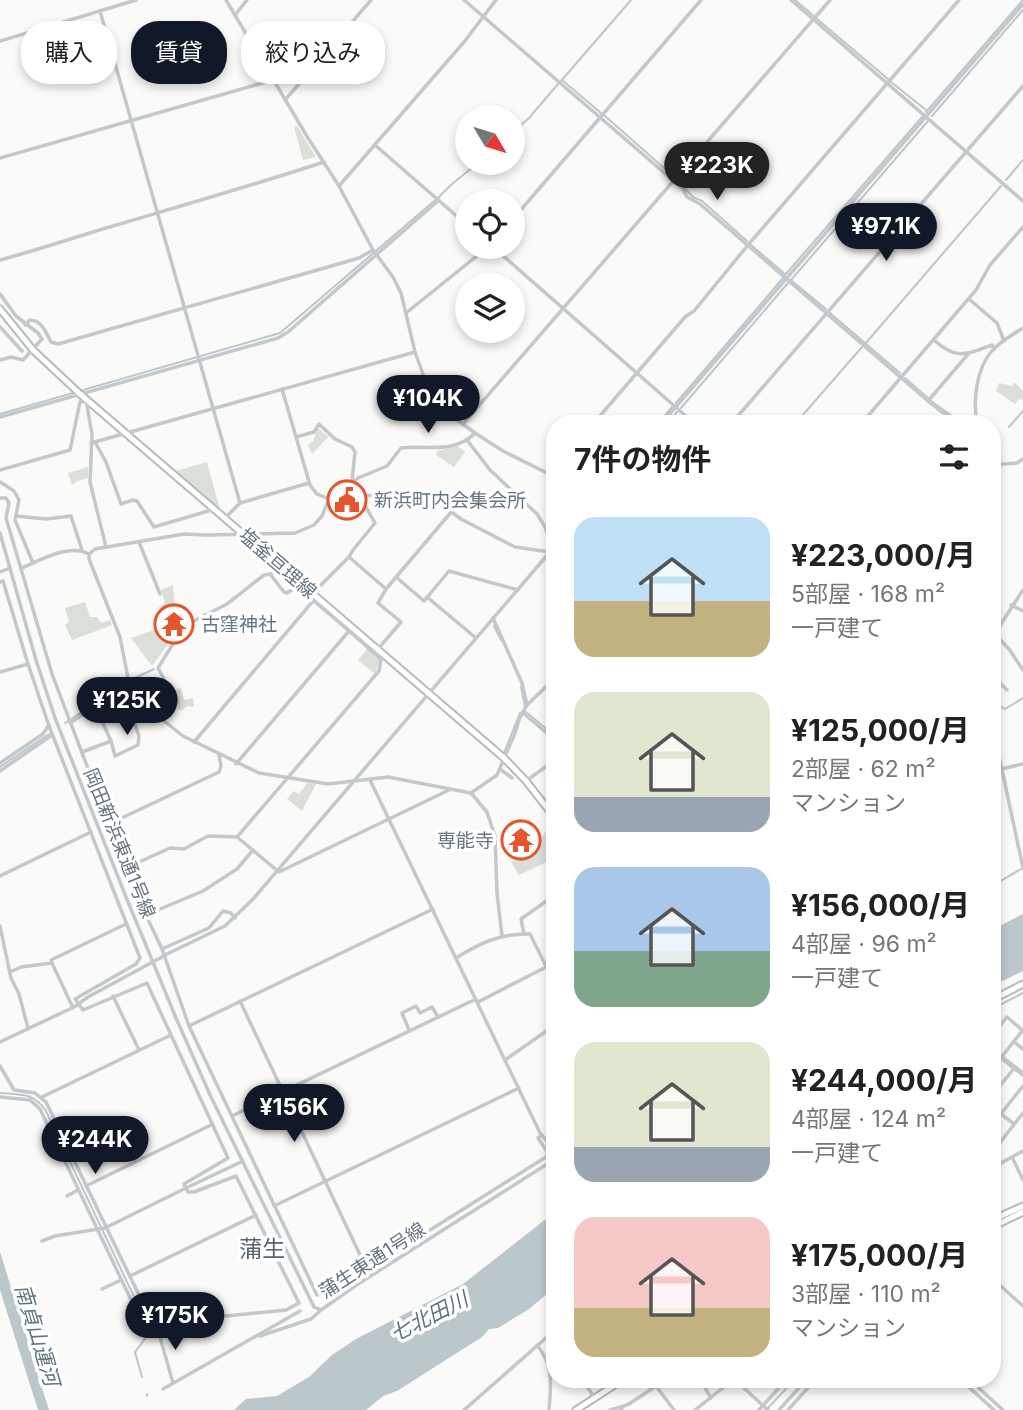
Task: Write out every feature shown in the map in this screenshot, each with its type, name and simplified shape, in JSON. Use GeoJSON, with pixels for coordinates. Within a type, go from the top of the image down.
{"type":"FeatureCollection","features":[{"type":"Feature","properties":{"kind":"main road","name":"塩釜亘理線"},"geometry":{"type":"LineString","coordinates":[[0,309],[33,350],[81,395],[283,568],[313,598],[378,649],[504,758],[546,803]]}},
{"type":"Feature","properties":{"kind":"main road"},"geometry":{"type":"LineString","coordinates":[[1001,995],[1023,984]]}},
{"type":"Feature","properties":{"kind":"main road"},"geometry":{"type":"LineString","coordinates":[[1001,1216],[1023,1206]]}},
{"type":"Feature","properties":{"kind":"main road"},"geometry":{"type":"LineString","coordinates":[[1001,1223],[1023,1212]]}},
{"type":"Feature","properties":{"kind":"main road"},"geometry":{"type":"LineString","coordinates":[[576,1410],[611,1388]]}},
{"type":"Feature","properties":{"kind":"street"},"geometry":{"type":"LineString","coordinates":[[0,41],[136,0]]}},
{"type":"Feature","properties":{"kind":"street"},"geometry":{"type":"LineString","coordinates":[[226,0],[241,27]]}},
{"type":"Feature","properties":{"kind":"street"},"geometry":{"type":"LineString","coordinates":[[234,15],[247,0]]}},
{"type":"Feature","properties":{"kind":"street"},"geometry":{"type":"LineString","coordinates":[[285,100],[371,0]]}},
{"type":"Feature","properties":{"kind":"street"},"geometry":{"type":"LineString","coordinates":[[464,0],[674,181],[688,197],[701,204],[946,415]]}},
{"type":"Feature","properties":{"kind":"street"},"geometry":{"type":"LineString","coordinates":[[339,186],[464,42],[496,0]]}},
{"type":"Feature","properties":{"kind":"street"},"geometry":{"type":"LineString","coordinates":[[525,205],[701,0]]}},
{"type":"Feature","properties":{"kind":"street"},"geometry":{"type":"LineString","coordinates":[[791,0],[1023,201]]}},
{"type":"Feature","properties":{"kind":"street"},"geometry":{"type":"LineString","coordinates":[[463,424],[830,0]]}},
{"type":"Feature","properties":{"kind":"street"},"geometry":{"type":"LineString","coordinates":[[601,415],[685,317],[694,311],[959,0]]}},
{"type":"Feature","properties":{"kind":"street"},"geometry":{"type":"LineString","coordinates":[[669,415],[1023,4]]}},
{"type":"Feature","properties":{"kind":"street"},"geometry":{"type":"LineString","coordinates":[[100,11],[240,503]]}},
{"type":"Feature","properties":{"kind":"street"},"geometry":{"type":"LineString","coordinates":[[0,158],[259,84]]}},
{"type":"Feature","properties":{"kind":"street"},"geometry":{"type":"LineString","coordinates":[[275,84],[339,186],[375,253],[393,277],[401,293],[415,352],[435,396],[475,433],[503,451],[546,472]]}},
{"type":"Feature","properties":{"kind":"street"},"geometry":{"type":"LineString","coordinates":[[739,415],[1023,86]]}},
{"type":"Feature","properties":{"kind":"street"},"geometry":{"type":"LineString","coordinates":[[375,145],[455,215]]}},
{"type":"Feature","properties":{"kind":"street"},"geometry":{"type":"LineString","coordinates":[[0,260],[244,189],[324,162]]}},
{"type":"Feature","properties":{"kind":"street"},"geometry":{"type":"LineString","coordinates":[[0,417],[278,338],[437,199]]}},
{"type":"Feature","properties":{"kind":"street"},"geometry":{"type":"LineString","coordinates":[[870,415],[969,299],[990,265],[1023,227]]}},
{"type":"Feature","properties":{"kind":"street"},"geometry":{"type":"LineString","coordinates":[[25,325],[30,320],[37,321],[47,331],[51,342],[58,344],[375,253]]}},
{"type":"Feature","properties":{"kind":"street"},"geometry":{"type":"LineString","coordinates":[[405,313],[475,259]]}},
{"type":"Feature","properties":{"kind":"street"},"geometry":{"type":"LineString","coordinates":[[505,259],[685,415]]}},
{"type":"Feature","properties":{"kind":"street"},"geometry":{"type":"LineString","coordinates":[[0,294],[25,325],[41,337],[41,342],[23,360],[11,357],[0,360]]}},
{"type":"Feature","properties":{"kind":"street"},"geometry":{"type":"LineString","coordinates":[[969,299],[997,323],[1004,341]]}},
{"type":"Feature","properties":{"kind":"street"},"geometry":{"type":"LineString","coordinates":[[0,327],[22,351]]}},
{"type":"Feature","properties":{"kind":"street"},"geometry":{"type":"LineString","coordinates":[[976,415],[978,386],[986,360],[994,349],[1023,328]]}},
{"type":"Feature","properties":{"kind":"street"},"geometry":{"type":"LineString","coordinates":[[934,340],[950,353],[970,353],[992,345],[994,349]]}},
{"type":"Feature","properties":{"kind":"street"},"geometry":{"type":"LineString","coordinates":[[93,443],[415,352]]}},
{"type":"Feature","properties":{"kind":"street"},"geometry":{"type":"LineString","coordinates":[[928,401],[970,353]]}},
{"type":"Feature","properties":{"kind":"street"},"geometry":{"type":"LineString","coordinates":[[282,389],[309,483],[317,494],[329,499]]}},
{"type":"Feature","properties":{"kind":"street"},"geometry":{"type":"LineString","coordinates":[[81,395],[93,443],[90,482],[106,547]]}},
{"type":"Feature","properties":{"kind":"street"},"geometry":{"type":"LineString","coordinates":[[0,470],[70,450],[81,395]]}},
{"type":"Feature","properties":{"kind":"street"},"geometry":{"type":"LineString","coordinates":[[296,438],[314,432],[319,424],[335,439],[352,447],[356,456],[352,481]]}},
{"type":"Feature","properties":{"kind":"street"},"geometry":{"type":"LineString","coordinates":[[89,554],[95,549],[184,534],[301,531],[318,520],[329,499],[352,481],[387,466],[401,448],[446,448],[467,440],[475,433]]}},
{"type":"Feature","properties":{"kind":"street"},"geometry":{"type":"LineString","coordinates":[[467,440],[490,470],[537,514],[546,530]]}},
{"type":"Feature","properties":{"kind":"street"},"geometry":{"type":"LineString","coordinates":[[93,443],[106,462],[121,504],[137,501],[155,527],[215,509]]}},
{"type":"Feature","properties":{"kind":"street"},"geometry":{"type":"LineString","coordinates":[[1001,464],[1017,463],[1023,459]]}},
{"type":"Feature","properties":{"kind":"street"},"geometry":{"type":"LineString","coordinates":[[0,482],[17,495],[20,504],[15,520],[33,563]]}},
{"type":"Feature","properties":{"kind":"street"},"geometry":{"type":"LineString","coordinates":[[225,518],[240,503],[309,483]]}},
{"type":"Feature","properties":{"kind":"street"},"geometry":{"type":"LineString","coordinates":[[338,494],[430,499],[514,547],[546,549]]}},
{"type":"Feature","properties":{"kind":"street"},"geometry":{"type":"LineString","coordinates":[[194,742],[375,523],[359,494]]}},
{"type":"Feature","properties":{"kind":"street"},"geometry":{"type":"LineString","coordinates":[[0,498],[6,498],[9,503],[6,518],[44,648],[126,868],[162,949],[189,1026],[317,1295],[361,1273],[364,1262]]}},
{"type":"Feature","properties":{"kind":"street"},"geometry":{"type":"LineString","coordinates":[[378,649],[401,622],[378,603],[386,589],[452,511]]}},
{"type":"Feature","properties":{"kind":"street"},"geometry":{"type":"LineString","coordinates":[[16,516],[46,519],[71,516],[82,550]]}},
{"type":"Feature","properties":{"kind":"street","name":"岡田新浜東通1号線"},"geometry":{"type":"LineString","coordinates":[[0,533],[55,718],[153,962]]}},
{"type":"Feature","properties":{"kind":"street"},"geometry":{"type":"LineString","coordinates":[[139,542],[160,594]]}},
{"type":"Feature","properties":{"kind":"street"},"geometry":{"type":"LineString","coordinates":[[21,568],[54,555],[82,550],[89,554]]}},
{"type":"Feature","properties":{"kind":"street"},"geometry":{"type":"LineString","coordinates":[[89,554],[120,637],[128,681],[146,707],[194,742],[259,773],[328,785],[388,777],[471,793],[487,812],[495,836],[502,936]]}},
{"type":"Feature","properties":{"kind":"street"},"geometry":{"type":"LineString","coordinates":[[349,557],[386,589]]}},
{"type":"Feature","properties":{"kind":"street"},"geometry":{"type":"LineString","coordinates":[[0,1042],[75,1006],[88,996],[167,954],[213,933],[235,918],[546,558]]}},
{"type":"Feature","properties":{"kind":"street"},"geometry":{"type":"LineString","coordinates":[[0,572],[10,568]]}},
{"type":"Feature","properties":{"kind":"street"},"geometry":{"type":"LineString","coordinates":[[95,706],[115,756],[138,746],[139,736],[134,722],[146,707],[170,690],[158,668],[184,626],[227,604],[264,575],[283,568]]}},
{"type":"Feature","properties":{"kind":"street"},"geometry":{"type":"LineString","coordinates":[[396,577],[424,601],[449,571],[518,590]]}},
{"type":"Feature","properties":{"kind":"street"},"geometry":{"type":"LineString","coordinates":[[237,836],[377,675],[381,667],[381,659],[313,598],[295,587],[287,593],[284,592],[270,573]]}},
{"type":"Feature","properties":{"kind":"street"},"geometry":{"type":"LineString","coordinates":[[0,582],[3,581],[52,735],[139,958],[139,962],[75,999],[75,1006]]}},
{"type":"Feature","properties":{"kind":"street"},"geometry":{"type":"LineString","coordinates":[[1001,620],[1023,590]]}},
{"type":"Feature","properties":{"kind":"street"},"geometry":{"type":"LineString","coordinates":[[427,597],[476,639]]}},
{"type":"Feature","properties":{"kind":"street"},"geometry":{"type":"LineString","coordinates":[[1011,606],[1023,611]]}},
{"type":"Feature","properties":{"kind":"street"},"geometry":{"type":"LineString","coordinates":[[493,618],[522,683],[527,705]]}},
{"type":"Feature","properties":{"kind":"street"},"geometry":{"type":"LineString","coordinates":[[236,764],[349,631]]}},
{"type":"Feature","properties":{"kind":"street"},"geometry":{"type":"LineString","coordinates":[[1001,640],[1023,670]]}},
{"type":"Feature","properties":{"kind":"street"},"geometry":{"type":"LineString","coordinates":[[0,672],[28,664]]}},
{"type":"Feature","properties":{"kind":"street"},"geometry":{"type":"LineString","coordinates":[[69,721],[95,706],[128,681]]}},
{"type":"Feature","properties":{"kind":"street"},"geometry":{"type":"LineString","coordinates":[[1001,684],[1007,690]]}},
{"type":"Feature","properties":{"kind":"street"},"geometry":{"type":"LineString","coordinates":[[471,793],[492,779],[500,769],[527,705],[546,686]]}},
{"type":"Feature","properties":{"kind":"street"},"geometry":{"type":"LineString","coordinates":[[523,713],[546,732]]}},
{"type":"Feature","properties":{"kind":"street"},"geometry":{"type":"LineString","coordinates":[[0,763],[43,734],[49,725]]}},
{"type":"Feature","properties":{"kind":"street"},"geometry":{"type":"LineString","coordinates":[[0,771],[52,735]]}},
{"type":"Feature","properties":{"kind":"street"},"geometry":{"type":"LineString","coordinates":[[82,752],[111,741]]}},
{"type":"Feature","properties":{"kind":"street"},"geometry":{"type":"LineString","coordinates":[[109,824],[219,772],[219,755]]}},
{"type":"Feature","properties":{"kind":"street"},"geometry":{"type":"LineString","coordinates":[[1001,760],[1023,867]]}},
{"type":"Feature","properties":{"kind":"street"},"geometry":{"type":"LineString","coordinates":[[1003,768],[1023,764]]}},
{"type":"Feature","properties":{"kind":"street"},"geometry":{"type":"LineString","coordinates":[[526,781],[546,767]]}},
{"type":"Feature","properties":{"kind":"street"},"geometry":{"type":"LineString","coordinates":[[500,769],[512,778]]}},
{"type":"Feature","properties":{"kind":"street"},"geometry":{"type":"LineString","coordinates":[[369,779],[546,1140]]}},
{"type":"Feature","properties":{"kind":"street"},"geometry":{"type":"LineString","coordinates":[[278,871],[451,789]]}},
{"type":"Feature","properties":{"kind":"street"},"geometry":{"type":"LineString","coordinates":[[0,876],[91,832]]}},
{"type":"Feature","properties":{"kind":"street"},"geometry":{"type":"LineString","coordinates":[[126,868],[170,848],[184,849],[208,836],[237,836],[278,871]]}},
{"type":"Feature","properties":{"kind":"street"},"geometry":{"type":"LineString","coordinates":[[146,915],[202,891],[237,869],[253,850]]}},
{"type":"Feature","properties":{"kind":"street"},"geometry":{"type":"LineString","coordinates":[[524,934],[521,919],[546,901]]}},
{"type":"Feature","properties":{"kind":"street"},"geometry":{"type":"LineString","coordinates":[[189,1026],[433,909]]}},
{"type":"Feature","properties":{"kind":"street"},"geometry":{"type":"LineString","coordinates":[[162,949],[209,928],[223,911],[231,913],[235,918]]}},
{"type":"Feature","properties":{"kind":"street"},"geometry":{"type":"LineString","coordinates":[[51,963],[51,960],[126,924]]}},
{"type":"Feature","properties":{"kind":"street"},"geometry":{"type":"LineString","coordinates":[[0,926],[10,972],[28,1029]]}},
{"type":"Feature","properties":{"kind":"street"},"geometry":{"type":"LineString","coordinates":[[456,958],[482,942],[502,936],[524,934],[533,936],[546,964]]}},
{"type":"Feature","properties":{"kind":"street","name":"蒲生東通1号線"},"geometry":{"type":"LineString","coordinates":[[153,962],[242,1162],[314,1307],[321,1310],[546,1165]]}},
{"type":"Feature","properties":{"kind":"street"},"geometry":{"type":"LineString","coordinates":[[10,972],[20,967],[51,963]]}},
{"type":"Feature","properties":{"kind":"street"},"geometry":{"type":"LineString","coordinates":[[0,1066],[14,1090],[35,1093],[42,1097],[44,1108],[78,1190],[142,1328],[286,1310],[299,1303],[236,1176],[194,1192],[188,1192],[184,1184],[228,1158],[147,983],[83,1010],[75,1006],[51,963]]}},
{"type":"Feature","properties":{"kind":"street"},"geometry":{"type":"LineString","coordinates":[[232,1116],[546,967]]}},
{"type":"Feature","properties":{"kind":"street"},"geometry":{"type":"LineString","coordinates":[[113,996],[139,1051]]}},
{"type":"Feature","properties":{"kind":"street"},"geometry":{"type":"LineString","coordinates":[[240,1002],[370,1276]]}},
{"type":"Feature","properties":{"kind":"street"},"geometry":{"type":"LineString","coordinates":[[410,1031],[402,1013],[416,1006],[420,1013],[432,1007],[438,1017]]}},
{"type":"Feature","properties":{"kind":"street"},"geometry":{"type":"LineString","coordinates":[[1001,1024],[1007,1017],[1023,1030],[1001,1058],[1023,1073]]}},
{"type":"Feature","properties":{"kind":"street"},"geometry":{"type":"LineString","coordinates":[[505,1060],[546,1031]]}},
{"type":"Feature","properties":{"kind":"street"},"geometry":{"type":"LineString","coordinates":[[42,1097],[172,1035]]}},
{"type":"Feature","properties":{"kind":"street"},"geometry":{"type":"LineString","coordinates":[[1014,1042],[1023,1049]]}},
{"type":"Feature","properties":{"kind":"street"},"geometry":{"type":"LineString","coordinates":[[1001,1085],[1014,1068]]}},
{"type":"Feature","properties":{"kind":"street"},"geometry":{"type":"LineString","coordinates":[[1014,1124],[1001,1114],[1023,1086]]}},
{"type":"Feature","properties":{"kind":"street"},"geometry":{"type":"LineString","coordinates":[[274,1206],[519,1088]]}},
{"type":"Feature","properties":{"kind":"street"},"geometry":{"type":"LineString","coordinates":[[0,1097],[30,1100],[44,1108],[86,1186],[154,1325],[173,1383]]}},
{"type":"Feature","properties":{"kind":"street"},"geometry":{"type":"LineString","coordinates":[[1001,1141],[1023,1113]]}},
{"type":"Feature","properties":{"kind":"street"},"geometry":{"type":"LineString","coordinates":[[86,1186],[213,1124]]}},
{"type":"Feature","properties":{"kind":"street"},"geometry":{"type":"LineString","coordinates":[[542,1135],[538,1138],[546,1150]]}},
{"type":"Feature","properties":{"kind":"street"},"geometry":{"type":"LineString","coordinates":[[1001,1163],[1023,1151]]}},
{"type":"Feature","properties":{"kind":"street"},"geometry":{"type":"LineString","coordinates":[[364,1262],[373,1266],[546,1157]]}},
{"type":"Feature","properties":{"kind":"street"},"geometry":{"type":"LineString","coordinates":[[1012,1157],[1023,1180]]}},
{"type":"Feature","properties":{"kind":"street"},"geometry":{"type":"LineString","coordinates":[[42,1241],[55,1236],[106,1228],[242,1162]]}},
{"type":"Feature","properties":{"kind":"street"},"geometry":{"type":"LineString","coordinates":[[67,1196],[78,1190]]}},
{"type":"Feature","properties":{"kind":"street"},"geometry":{"type":"LineString","coordinates":[[130,1276],[256,1215]]}},
{"type":"Feature","properties":{"kind":"street"},"geometry":{"type":"LineString","coordinates":[[102,1289],[121,1280]]}},
{"type":"Feature","properties":{"kind":"street"},"geometry":{"type":"LineString","coordinates":[[1001,1286],[1023,1306]]}},
{"type":"Feature","properties":{"kind":"street"},"geometry":{"type":"LineString","coordinates":[[258,1336],[310,1319],[321,1310]]}},
{"type":"Feature","properties":{"kind":"street"},"geometry":{"type":"LineString","coordinates":[[163,1389],[300,1311]]}},
{"type":"Feature","properties":{"kind":"street"},"geometry":{"type":"LineString","coordinates":[[464,1410],[546,1338]]}},
{"type":"Feature","properties":{"kind":"street"},"geometry":{"type":"LineString","coordinates":[[537,1345],[546,1356]]}},
{"type":"Feature","properties":{"kind":"street"},"geometry":{"type":"LineString","coordinates":[[549,1410],[552,1388]]}},
{"type":"Feature","properties":{"kind":"street"},"geometry":{"type":"LineString","coordinates":[[587,1388],[595,1399]]}},
{"type":"Feature","properties":{"kind":"street"},"geometry":{"type":"LineString","coordinates":[[610,1410],[629,1404],[653,1388]]}},
{"type":"Feature","properties":{"kind":"street"},"geometry":{"type":"LineString","coordinates":[[658,1388],[674,1410]]}},
{"type":"Feature","properties":{"kind":"street"},"geometry":{"type":"LineString","coordinates":[[705,1388],[711,1398]]}},
{"type":"Feature","properties":{"kind":"street"},"geometry":{"type":"LineString","coordinates":[[695,1410],[723,1388]]}},
{"type":"Feature","properties":{"kind":"street"},"geometry":{"type":"LineString","coordinates":[[744,1388],[765,1408]]}},
{"type":"Feature","properties":{"kind":"street"},"geometry":{"type":"LineString","coordinates":[[759,1410],[765,1408],[780,1388]]}},
{"type":"Feature","properties":{"kind":"street"},"geometry":{"type":"LineString","coordinates":[[779,1410],[799,1388]]}},
{"type":"Feature","properties":{"kind":"street"},"geometry":{"type":"LineString","coordinates":[[788,1410],[808,1388]]}},
{"type":"Feature","properties":{"kind":"street"},"geometry":{"type":"LineString","coordinates":[[970,1388],[994,1410]]}},
{"type":"Feature","properties":{"kind":"street"},"geometry":{"type":"LineString","coordinates":[[979,1388],[1003,1410]]}},
{"type":"Feature","properties":{"kind":"shaded area"},"geometry":{"type":"Polygon","coordinates":[[[297,126],[316,157],[303,160],[294,127],[297,126]]]}},
{"type":"Feature","properties":{"kind":"shaded area"},"geometry":{"type":"Polygon","coordinates":[[[1014,382],[1023,391],[1023,400],[1019,399],[1015,404],[996,391],[999,383],[1012,386],[1014,382]]]}},
{"type":"Feature","properties":{"kind":"shaded area"},"geometry":{"type":"Polygon","coordinates":[[[318,428],[327,436],[330,435],[312,454],[308,445],[313,441],[318,428]]]}},
{"type":"Feature","properties":{"kind":"shaded area"},"geometry":{"type":"Polygon","coordinates":[[[458,446],[465,452],[454,467],[436,455],[437,451],[458,446]]]}},
{"type":"Feature","properties":{"kind":"shaded area"},"geometry":{"type":"Polygon","coordinates":[[[207,463],[220,509],[176,471],[207,463]]]}},
{"type":"Feature","properties":{"kind":"shaded area"},"geometry":{"type":"Polygon","coordinates":[[[88,467],[88,478],[72,485],[68,473],[88,467]]]}},
{"type":"Feature","properties":{"kind":"shaded area"},"geometry":{"type":"Polygon","coordinates":[[[173,585],[175,611],[166,616],[173,637],[152,666],[131,638],[154,630],[162,623],[159,607],[165,603],[161,590],[173,585]]]}},
{"type":"Feature","properties":{"kind":"shaded area"},"geometry":{"type":"Polygon","coordinates":[[[85,602],[90,617],[97,617],[101,623],[110,620],[112,625],[72,640],[65,625],[69,622],[65,608],[85,602]]]}},
{"type":"Feature","properties":{"kind":"shaded area"},"geometry":{"type":"Polygon","coordinates":[[[368,648],[380,658],[375,674],[358,660],[368,648]]]}},
{"type":"Feature","properties":{"kind":"shaded area"},"geometry":{"type":"Polygon","coordinates":[[[181,688],[184,700],[193,698],[194,707],[178,709],[172,691],[181,688]]]}},
{"type":"Feature","properties":{"kind":"shaded area"},"geometry":{"type":"Polygon","coordinates":[[[307,783],[316,784],[302,811],[287,799],[294,791],[299,794],[307,783]]]}},
{"type":"Feature","properties":{"kind":"shaded area"},"geometry":{"type":"Polygon","coordinates":[[[546,831],[546,862],[519,875],[511,862],[523,855],[520,849],[540,840],[546,831]]]}},
{"type":"Feature","properties":{"kind":"water"},"geometry":{"type":"Polygon","coordinates":[[[1023,914],[1023,971],[1001,982],[1001,925],[1023,914]]]}},
{"type":"Feature","properties":{"kind":"water","name":"七北田川"},"geometry":{"type":"Polygon","coordinates":[[[546,1219],[546,1295],[529,1309],[498,1328],[489,1329],[482,1337],[397,1391],[383,1396],[366,1410],[234,1410],[246,1399],[277,1396],[309,1377],[332,1355],[356,1339],[463,1284],[546,1219]]]}},
{"type":"Feature","properties":{"kind":"water"},"geometry":{"type":"Polygon","coordinates":[[[0,1252],[30,1348],[33,1347],[34,1350],[31,1351],[32,1357],[49,1410],[38,1410],[0,1290],[0,1252]]]}},
{"type":"Feature","properties":{"kind":"waterway"},"geometry":{"type":"LineString","coordinates":[[561,81],[631,0]]}},
{"type":"Feature","properties":{"kind":"waterway"},"geometry":{"type":"LineString","coordinates":[[795,0],[814,16]]}},
{"type":"Feature","properties":{"kind":"waterway"},"geometry":{"type":"LineString","coordinates":[[926,112],[1023,0]]}},
{"type":"Feature","properties":{"kind":"waterway"},"geometry":{"type":"LineString","coordinates":[[932,116],[1023,10]]}},
{"type":"Feature","properties":{"kind":"waterway"},"geometry":{"type":"LineString","coordinates":[[817,19],[888,79]]}},
{"type":"Feature","properties":{"kind":"waterway"},"geometry":{"type":"LineString","coordinates":[[562,80],[601,113]]}},
{"type":"Feature","properties":{"kind":"waterway"},"geometry":{"type":"LineString","coordinates":[[891,82],[926,110]]}},
{"type":"Feature","properties":{"kind":"waterway"},"geometry":{"type":"LineString","coordinates":[[525,122],[558,84]]}},
{"type":"Feature","properties":{"kind":"waterway"},"geometry":{"type":"LineString","coordinates":[[605,116],[674,177]]}},
{"type":"Feature","properties":{"kind":"waterway"},"geometry":{"type":"LineString","coordinates":[[785,275],[922,117]]}},
{"type":"Feature","properties":{"kind":"waterway"},"geometry":{"type":"LineString","coordinates":[[791,280],[928,121]]}},
{"type":"Feature","properties":{"kind":"waterway"},"geometry":{"type":"LineString","coordinates":[[1006,180],[1023,160]]}},
{"type":"Feature","properties":{"kind":"waterway"},"geometry":{"type":"LineString","coordinates":[[0,414],[280,333],[463,175]]}},
{"type":"Feature","properties":{"kind":"waterway"},"geometry":{"type":"LineString","coordinates":[[677,180],[693,197],[702,201],[747,241]]}},
{"type":"Feature","properties":{"kind":"waterway"},"geometry":{"type":"LineString","coordinates":[[865,344],[1001,186]]}},
{"type":"Feature","properties":{"kind":"waterway"},"geometry":{"type":"LineString","coordinates":[[751,245],[785,274]]}},
{"type":"Feature","properties":{"kind":"waterway"},"geometry":{"type":"LineString","coordinates":[[676,403],[783,278]]}},
{"type":"Feature","properties":{"kind":"waterway"},"geometry":{"type":"LineString","coordinates":[[792,281],[826,309]]}},
{"type":"Feature","properties":{"kind":"waterway"},"geometry":{"type":"LineString","coordinates":[[681,408],[788,283]]}},
{"type":"Feature","properties":{"kind":"waterway"},"geometry":{"type":"LineString","coordinates":[[830,313],[900,373]]}},
{"type":"Feature","properties":{"kind":"waterway"},"geometry":{"type":"LineString","coordinates":[[803,415],[862,347]]}},
{"type":"Feature","properties":{"kind":"waterway"},"geometry":{"type":"LineString","coordinates":[[905,378],[928,398]]}},
{"type":"Feature","properties":{"kind":"waterway"},"geometry":{"type":"LineString","coordinates":[[931,401],[951,415]]}},
{"type":"Feature","properties":{"kind":"waterway"},"geometry":{"type":"LineString","coordinates":[[665,415],[672,407]]}},
{"type":"Feature","properties":{"kind":"waterway"},"geometry":{"type":"LineString","coordinates":[[1009,427],[1023,411]]}},
{"type":"Feature","properties":{"kind":"waterway"},"geometry":{"type":"LineString","coordinates":[[494,626],[501,640]]}},
{"type":"Feature","properties":{"kind":"waterway"},"geometry":{"type":"LineString","coordinates":[[65,723],[124,683],[154,669]]}},
{"type":"Feature","properties":{"kind":"waterway"},"geometry":{"type":"LineString","coordinates":[[521,687],[525,706]]}},
{"type":"Feature","properties":{"kind":"waterway"},"geometry":{"type":"LineString","coordinates":[[1001,707],[1005,709],[1023,698]]}},
{"type":"Feature","properties":{"kind":"waterway"},"geometry":{"type":"LineString","coordinates":[[526,712],[546,729]]}},
{"type":"Feature","properties":{"kind":"waterway"},"geometry":{"type":"LineString","coordinates":[[504,753],[520,713]]}},
{"type":"Feature","properties":{"kind":"waterway"},"geometry":{"type":"LineString","coordinates":[[0,767],[49,734]]}},
{"type":"Feature","properties":{"kind":"waterway"},"geometry":{"type":"LineString","coordinates":[[1001,881],[1021,869]]}},
{"type":"Feature","properties":{"kind":"waterway"},"geometry":{"type":"LineString","coordinates":[[1001,1004],[1023,993]]}},
{"type":"Feature","properties":{"kind":"waterway"},"geometry":{"type":"LineString","coordinates":[[1001,1059],[1023,1076]]}},
{"type":"Feature","properties":{"kind":"waterway"},"geometry":{"type":"LineString","coordinates":[[0,1093],[31,1097],[46,1111],[146,1322],[148,1335],[135,1352],[142,1377]]}},
{"type":"Feature","properties":{"kind":"waterway"},"geometry":{"type":"LineString","coordinates":[[767,1409],[787,1388]]}},
{"type":"Feature","properties":{"kind":"place","name":"新浜町内会集会所"},"geometry":{"type":"Point","coordinates":[347,500]}},
{"type":"Feature","properties":{"kind":"place","name":"古窪神社"},"geometry":{"type":"Point","coordinates":[174,624]}},
{"type":"Feature","properties":{"kind":"place","name":"専能寺"},"geometry":{"type":"Point","coordinates":[521,840]}},
{"type":"Feature","properties":{"kind":"district","name":"蒲生"},"geometry":{"type":"Point","coordinates":[262,1249]}},
{"type":"Feature","properties":{"kind":"water label","name":"南貞山運河"},"geometry":{"type":"Point","coordinates":[37,1335]}}]}
